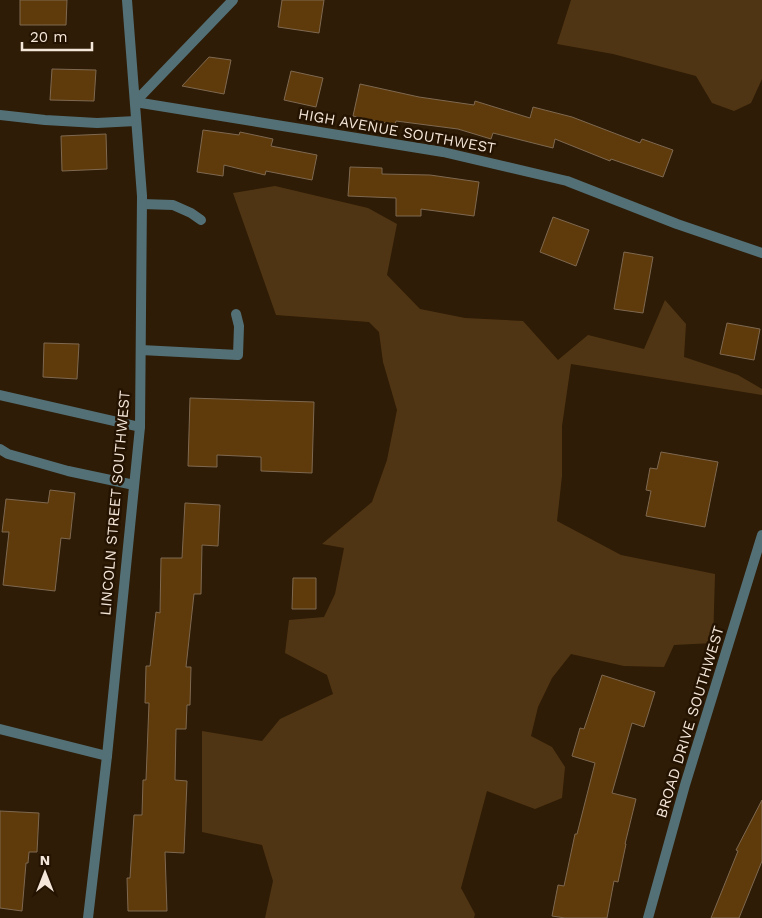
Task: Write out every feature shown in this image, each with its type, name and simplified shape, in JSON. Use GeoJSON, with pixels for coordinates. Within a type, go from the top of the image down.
{"type":"FeatureCollection","features":[{"type":"Feature","properties":{"kind":"street","name":"LINCOLN STREET SOUTHWEST"},"geometry":{"type":"LineString","coordinates":[[88,918],[107,756],[140,427],[142,204],[127,0]]}},
{"type":"Feature","properties":{"kind":"street"},"geometry":{"type":"LineString","coordinates":[[134,102],[233,0]]}},
{"type":"Feature","properties":{"kind":"street","name":"HIGH AVENUE SOUTHWEST"},"geometry":{"type":"LineString","coordinates":[[134,102],[444,152],[567,181],[677,224],[762,252]]}},
{"type":"Feature","properties":{"kind":"street"},"geometry":{"type":"LineString","coordinates":[[0,114],[45,120],[97,123],[136,121]]}},
{"type":"Feature","properties":{"kind":"street"},"geometry":{"type":"LineString","coordinates":[[142,204],[173,205],[201,220]]}},
{"type":"Feature","properties":{"kind":"street"},"geometry":{"type":"LineString","coordinates":[[141,350],[238,355],[239,326],[236,314]]}},
{"type":"Feature","properties":{"kind":"street"},"geometry":{"type":"LineString","coordinates":[[0,395],[140,427]]}},
{"type":"Feature","properties":{"kind":"street"},"geometry":{"type":"LineString","coordinates":[[0,449],[8,454],[68,472],[134,485]]}},
{"type":"Feature","properties":{"kind":"street","name":"BROAD DRIVE SOUTHWEST"},"geometry":{"type":"LineString","coordinates":[[648,918],[685,785],[762,535]]}},
{"type":"Feature","properties":{"kind":"street"},"geometry":{"type":"LineString","coordinates":[[0,729],[107,756]]}},
{"type":"Feature","properties":{"kind":"shaded area"},"geometry":{"type":"Polygon","coordinates":[[[571,0],[762,0],[762,79],[751,103],[734,111],[712,103],[696,76],[613,54],[557,44],[571,0]]]}},
{"type":"Feature","properties":{"kind":"shaded area"},"geometry":{"type":"Polygon","coordinates":[[[275,186],[368,208],[397,224],[387,275],[420,309],[465,318],[523,321],[558,360],[588,335],[644,349],[665,300],[686,324],[684,357],[738,375],[762,389],[762,395],[571,364],[562,426],[562,476],[557,521],[621,555],[715,574],[713,643],[674,645],[664,667],[624,666],[571,654],[552,678],[538,707],[531,736],[552,747],[565,767],[562,798],[535,809],[487,791],[461,888],[475,914],[474,918],[265,918],[273,881],[262,845],[202,832],[202,731],[262,741],[280,719],[333,694],[327,675],[285,653],[289,620],[324,617],[335,594],[344,548],[322,544],[372,502],[387,460],[397,410],[383,362],[379,332],[369,322],[276,315],[233,193],[275,186]]]}},
{"type":"Feature","properties":{"kind":"building"},"geometry":{"type":"Polygon","coordinates":[[[20,0],[67,0],[66,25],[20,25],[20,0]]]}},
{"type":"Feature","properties":{"kind":"building"},"geometry":{"type":"Polygon","coordinates":[[[282,0],[324,0],[319,33],[278,27],[282,0]]]}},
{"type":"Feature","properties":{"kind":"building"},"geometry":{"type":"Polygon","coordinates":[[[209,57],[231,60],[224,94],[182,86],[209,57]]]}},
{"type":"Feature","properties":{"kind":"building"},"geometry":{"type":"Polygon","coordinates":[[[52,69],[96,70],[94,101],[50,100],[52,69]]]}},
{"type":"Feature","properties":{"kind":"building"},"geometry":{"type":"Polygon","coordinates":[[[291,71],[323,78],[316,107],[284,100],[291,71]]]}},
{"type":"Feature","properties":{"kind":"building"},"geometry":{"type":"Polygon","coordinates":[[[360,84],[419,97],[474,105],[475,101],[530,118],[533,107],[572,117],[640,143],[642,139],[673,150],[663,177],[611,159],[610,161],[555,139],[553,148],[493,133],[491,139],[458,129],[396,121],[395,125],[353,116],[360,84]]]}},
{"type":"Feature","properties":{"kind":"building"},"geometry":{"type":"Polygon","coordinates":[[[203,130],[239,135],[240,132],[273,139],[271,146],[317,155],[312,180],[266,171],[265,175],[224,165],[223,176],[197,172],[203,130]]]}},
{"type":"Feature","properties":{"kind":"building"},"geometry":{"type":"Polygon","coordinates":[[[106,134],[107,169],[62,171],[61,136],[106,134]]]}},
{"type":"Feature","properties":{"kind":"building"},"geometry":{"type":"Polygon","coordinates":[[[350,167],[382,168],[382,174],[430,175],[479,182],[474,216],[421,209],[421,216],[396,216],[396,198],[348,196],[350,167]]]}},
{"type":"Feature","properties":{"kind":"building"},"geometry":{"type":"Polygon","coordinates":[[[553,217],[589,230],[576,266],[540,252],[553,217]]]}},
{"type":"Feature","properties":{"kind":"building"},"geometry":{"type":"Polygon","coordinates":[[[624,252],[653,257],[643,313],[614,309],[624,252]]]}},
{"type":"Feature","properties":{"kind":"building"},"geometry":{"type":"Polygon","coordinates":[[[727,323],[760,329],[754,360],[720,354],[727,323]]]}},
{"type":"Feature","properties":{"kind":"building"},"geometry":{"type":"Polygon","coordinates":[[[44,343],[79,344],[77,379],[43,377],[44,343]]]}},
{"type":"Feature","properties":{"kind":"building"},"geometry":{"type":"Polygon","coordinates":[[[190,398],[314,402],[312,473],[261,471],[261,457],[217,455],[217,467],[188,466],[190,398]]]}},
{"type":"Feature","properties":{"kind":"building"},"geometry":{"type":"Polygon","coordinates":[[[661,452],[718,462],[705,527],[646,516],[651,491],[646,490],[650,468],[657,469],[661,452]]]}},
{"type":"Feature","properties":{"kind":"building"},"geometry":{"type":"Polygon","coordinates":[[[50,490],[75,493],[70,539],[61,538],[55,591],[3,585],[9,532],[2,532],[6,499],[48,503],[50,490]]]}},
{"type":"Feature","properties":{"kind":"building"},"geometry":{"type":"Polygon","coordinates":[[[185,503],[220,505],[218,546],[202,545],[201,594],[194,594],[186,667],[191,667],[190,705],[187,705],[186,729],[176,729],[175,780],[187,781],[184,853],[165,852],[167,911],[128,911],[127,878],[130,878],[134,815],[142,815],[143,780],[146,780],[149,703],[145,703],[146,666],[150,666],[156,612],[160,613],[161,558],[182,558],[185,503]]]}},
{"type":"Feature","properties":{"kind":"building"},"geometry":{"type":"Polygon","coordinates":[[[293,578],[316,578],[316,609],[292,609],[293,578]]]}},
{"type":"Feature","properties":{"kind":"building"},"geometry":{"type":"Polygon","coordinates":[[[602,675],[655,692],[644,727],[632,723],[612,793],[636,799],[618,882],[614,881],[607,918],[565,918],[552,916],[558,885],[564,886],[575,834],[577,834],[595,763],[572,756],[580,728],[584,729],[602,675]]]}},
{"type":"Feature","properties":{"kind":"building"},"geometry":{"type":"Polygon","coordinates":[[[762,800],[762,861],[739,918],[711,918],[738,851],[736,850],[762,800]]]}},
{"type":"Feature","properties":{"kind":"building"},"geometry":{"type":"Polygon","coordinates":[[[0,811],[39,813],[37,852],[29,852],[28,863],[26,863],[22,911],[0,908],[0,811]]]}}]}
